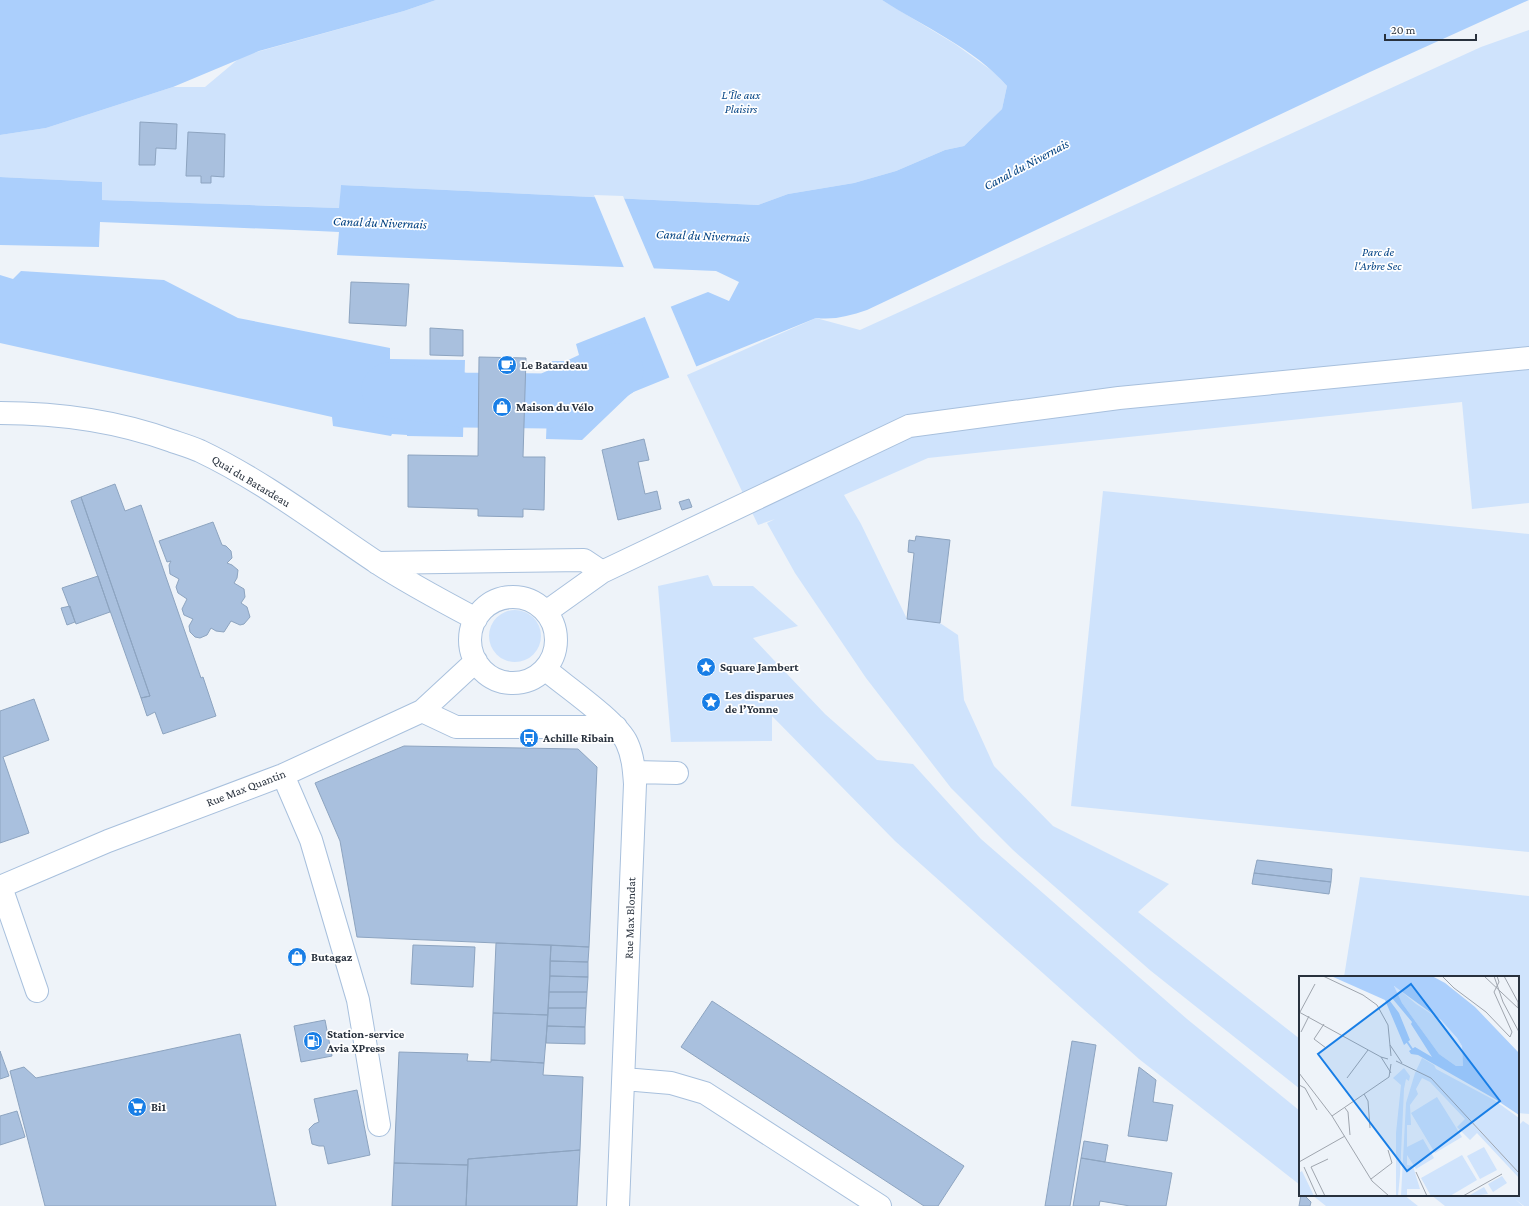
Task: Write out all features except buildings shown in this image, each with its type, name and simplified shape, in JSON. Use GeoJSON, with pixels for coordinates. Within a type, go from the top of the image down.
{"type":"FeatureCollection","features":[{"type":"Feature","properties":{"kind":"street"},"geometry":{"type":"LineString","coordinates":[[546,612],[602,572],[909,426],[1119,398],[1529,358]]}},
{"type":"Feature","properties":{"kind":"street","name":"Quai du Batardeau"},"geometry":{"type":"LineString","coordinates":[[0,413],[23,413],[87,418],[146,432],[199,450],[256,480],[377,563],[421,590],[476,619]]}},
{"type":"Feature","properties":{"kind":"street"},"geometry":{"type":"LineString","coordinates":[[377,563],[584,560],[602,572]]}},
{"type":"Feature","properties":{"kind":"street"},"geometry":{"type":"LineString","coordinates":[[509,598],[523,598],[546,612],[553,623],[556,635],[556,647],[552,658],[545,669],[534,677],[522,682],[508,683],[496,679],[484,672],[476,661],[471,648],[471,632],[476,619],[485,608],[496,601],[509,598]]}},
{"type":"Feature","properties":{"kind":"street","name":"Rue Max Quantin"},"geometry":{"type":"LineString","coordinates":[[0,887],[108,841],[282,775],[422,711],[476,661]]}},
{"type":"Feature","properties":{"kind":"street","name":"Rue Max Blondat"},"geometry":{"type":"LineString","coordinates":[[545,669],[616,727],[627,742],[634,763],[624,1079],[618,1206]]}},
{"type":"Feature","properties":{"kind":"street"},"geometry":{"type":"LineString","coordinates":[[422,711],[456,727],[616,727]]}},
{"type":"Feature","properties":{"kind":"street"},"geometry":{"type":"LineString","coordinates":[[634,772],[677,773]]}},
{"type":"Feature","properties":{"kind":"street"},"geometry":{"type":"LineString","coordinates":[[282,775],[311,840],[358,1000],[379,1125]]}},
{"type":"Feature","properties":{"kind":"street"},"geometry":{"type":"LineString","coordinates":[[0,887],[37,991]]}},
{"type":"Feature","properties":{"kind":"street"},"geometry":{"type":"LineString","coordinates":[[624,1079],[671,1083],[705,1093],[880,1206]]}},
{"type":"Feature","properties":{"kind":"green space","name":"L'Île aux Plaisirs"},"geometry":{"type":"Polygon","coordinates":[[[436,0],[882,0],[955,44],[995,73],[1007,86],[1002,109],[964,146],[945,150],[896,171],[854,183],[788,194],[758,205],[341,185],[340,208],[101,200],[102,182],[0,177],[0,135],[46,128],[173,87],[205,87],[242,56],[404,11],[436,0]]]}},
{"type":"Feature","properties":{"kind":"green space","name":"Parc de l'Arbre Sec"},"geometry":{"type":"Polygon","coordinates":[[[1529,30],[1529,503],[1472,509],[1462,402],[928,458],[844,495],[861,524],[907,619],[940,623],[958,635],[964,700],[994,766],[1053,826],[1169,884],[1138,912],[1299,1038],[1299,1088],[1151,971],[1013,850],[951,788],[866,678],[795,573],[767,523],[775,519],[758,525],[687,375],[816,318],[860,330],[1481,47],[1529,30]]]}},
{"type":"Feature","properties":{"kind":"green space"},"geometry":{"type":"Polygon","coordinates":[[[1103,491],[1529,534],[1529,852],[1071,806],[1103,491]]]}},
{"type":"Feature","properties":{"kind":"green space"},"geometry":{"type":"Polygon","coordinates":[[[708,575],[713,586],[753,586],[798,626],[753,638],[825,714],[877,760],[913,764],[981,839],[1187,1019],[1299,1110],[1299,1184],[1139,1059],[895,841],[772,716],[772,741],[671,742],[658,586],[708,575]]]}},
{"type":"Feature","properties":{"kind":"green space"},"geometry":{"type":"Polygon","coordinates":[[[510,610],[520,610],[530,614],[537,621],[541,631],[541,641],[537,651],[530,658],[520,662],[510,662],[500,658],[493,651],[489,641],[489,631],[493,621],[500,614],[510,610]]]}},
{"type":"Feature","properties":{"kind":"green space"},"geometry":{"type":"Polygon","coordinates":[[[1360,877],[1529,896],[1529,1114],[1519,1113],[1519,976],[1344,976],[1360,877]]]}},
{"type":"Feature","properties":{"kind":"green space"},"geometry":{"type":"Polygon","coordinates":[[[1523,1121],[1529,1125],[1529,1206],[1524,1206],[1515,1199],[1523,1206],[1445,1206],[1432,1196],[1519,1196],[1519,1125],[1523,1121]]]}},
{"type":"Feature","properties":{"kind":"green space"},"geometry":{"type":"Polygon","coordinates":[[[1313,1196],[1405,1196],[1418,1206],[1326,1206],[1313,1196]]]}},
{"type":"Feature","properties":{"kind":"water"},"geometry":{"type":"Polygon","coordinates":[[[0,0],[436,0],[404,11],[259,51],[173,87],[46,128],[0,135],[0,0]]]}},
{"type":"Feature","properties":{"kind":"water","name":"Canal du Nivernais"},"geometry":{"type":"Polygon","coordinates":[[[882,0],[1529,0],[1370,72],[867,310],[842,317],[816,318],[631,393],[582,440],[546,439],[549,361],[566,361],[579,355],[576,344],[708,292],[729,301],[739,282],[716,271],[337,255],[339,232],[100,222],[99,247],[0,245],[0,177],[102,182],[102,200],[339,208],[341,185],[758,205],[788,194],[854,183],[896,171],[945,150],[964,146],[1002,109],[1007,86],[979,60],[964,49],[882,0]]]}},
{"type":"Feature","properties":{"kind":"water"},"geometry":{"type":"Polygon","coordinates":[[[21,271],[164,280],[238,318],[390,348],[390,359],[465,360],[463,437],[407,436],[392,434],[391,436],[333,426],[332,417],[0,343],[0,275],[13,279],[21,271]]]}},
{"type":"Feature","properties":{"kind":"pier"},"geometry":{"type":"Polygon","coordinates":[[[594,195],[623,196],[655,271],[625,270],[594,195]]]}},
{"type":"Feature","properties":{"kind":"pier"},"geometry":{"type":"Polygon","coordinates":[[[670,305],[697,368],[670,379],[644,315],[670,305]]]}},
{"type":"Feature","properties":{"kind":"waterway"},"geometry":{"type":"LineString","coordinates":[[389,390],[463,400],[547,401],[616,371]]}},
{"type":"Feature","properties":{"kind":"place","name":"Le Batardeau"},"geometry":{"type":"Point","coordinates":[507,365]}},
{"type":"Feature","properties":{"kind":"place","name":"Maison du Vélo"},"geometry":{"type":"Point","coordinates":[502,407]}},
{"type":"Feature","properties":{"kind":"place","name":"Square Jambert"},"geometry":{"type":"Point","coordinates":[706,667]}},
{"type":"Feature","properties":{"kind":"place","name":"Les disparues de l’Yonne"},"geometry":{"type":"Point","coordinates":[711,702]}},
{"type":"Feature","properties":{"kind":"place","name":"Achille Ribain"},"geometry":{"type":"Point","coordinates":[529,738]}},
{"type":"Feature","properties":{"kind":"place","name":"Butagaz"},"geometry":{"type":"Point","coordinates":[297,957]}},
{"type":"Feature","properties":{"kind":"place","name":"Station-service Avia XPress"},"geometry":{"type":"Point","coordinates":[313,1041]}},
{"type":"Feature","properties":{"kind":"place","name":"Bi1"},"geometry":{"type":"Point","coordinates":[137,1107]}}]}
